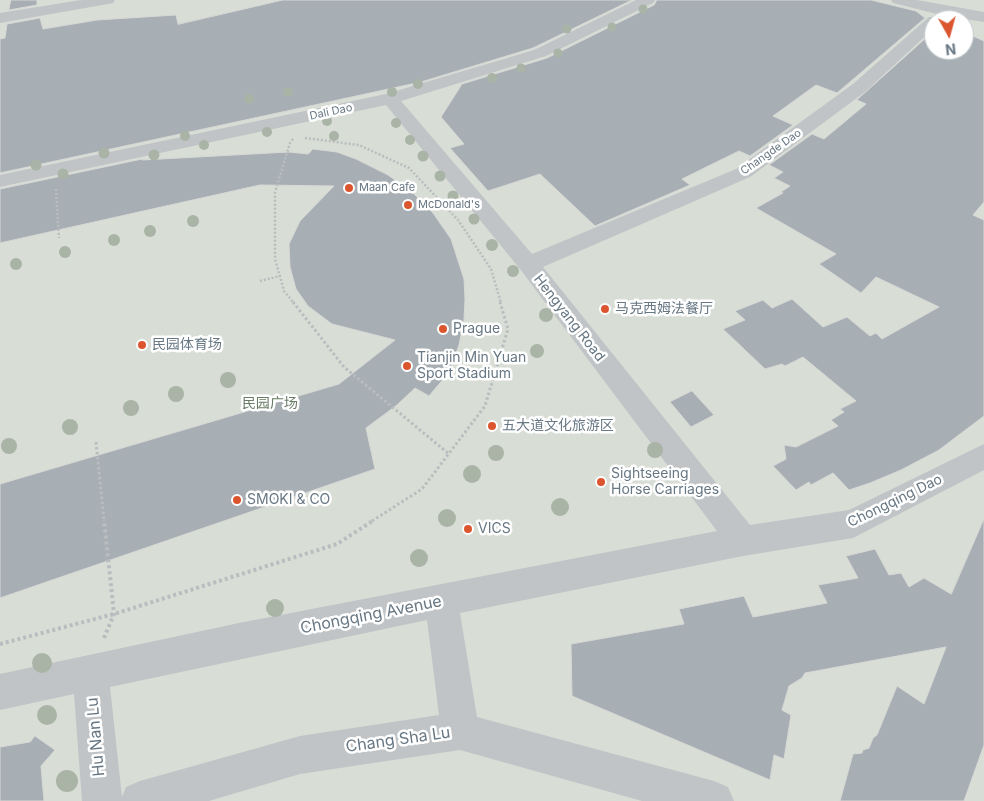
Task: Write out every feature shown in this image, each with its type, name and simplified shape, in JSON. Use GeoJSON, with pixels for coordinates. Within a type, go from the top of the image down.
{"type":"FeatureCollection","features":[{"type":"Feature","properties":{"kind":"street"},"geometry":{"type":"LineString","coordinates":[[0,18],[108,0]]}},
{"type":"Feature","properties":{"kind":"street","name":"Dali Dao"},"geometry":{"type":"LineString","coordinates":[[0,181],[390,99],[540,53],[648,0]]}},
{"type":"Feature","properties":{"kind":"street"},"geometry":{"type":"LineString","coordinates":[[898,0],[931,10]]}},
{"type":"Feature","properties":{"kind":"street","name":"Changde Dao"},"geometry":{"type":"LineString","coordinates":[[528,264],[743,173],[859,88],[924,29]]}},
{"type":"Feature","properties":{"kind":"street","name":"Hengyang Road"},"geometry":{"type":"LineString","coordinates":[[390,99],[528,264],[743,541]]}},
{"type":"Feature","properties":{"kind":"street","name":"Chongqing Dao"},"geometry":{"type":"LineString","coordinates":[[743,541],[853,524],[984,456]]}},
{"type":"Feature","properties":{"kind":"street","name":"Chongqing Avenue"},"geometry":{"type":"LineString","coordinates":[[0,692],[743,541]]}},
{"type":"Feature","properties":{"kind":"street"},"geometry":{"type":"LineString","coordinates":[[441,601],[460,731]]}},
{"type":"Feature","properties":{"kind":"street","name":"Hu Nan Lu"},"geometry":{"type":"LineString","coordinates":[[90,673],[102,801]]}},
{"type":"Feature","properties":{"kind":"street","name":"Chang Sha Lu"},"geometry":{"type":"LineString","coordinates":[[140,801],[300,755],[460,731],[714,801]]}},
{"type":"Feature","properties":{"kind":"path"},"geometry":{"type":"LineString","coordinates":[[314,116],[290,143],[275,192],[275,259],[284,291],[344,367],[449,454]]}},
{"type":"Feature","properties":{"kind":"path"},"geometry":{"type":"LineString","coordinates":[[0,644],[114,614],[337,544],[422,489],[485,406],[508,329],[491,269],[458,220],[409,168],[359,145],[325,139],[285,137]]}},
{"type":"Feature","properties":{"kind":"path"},"geometry":{"type":"LineString","coordinates":[[56,169],[59,238]]}},
{"type":"Feature","properties":{"kind":"path"},"geometry":{"type":"LineString","coordinates":[[260,282],[280,276]]}},
{"type":"Feature","properties":{"kind":"path"},"geometry":{"type":"LineString","coordinates":[[90,673],[114,614],[96,442]]}},
{"type":"Feature","properties":{"kind":"green space","name":"五大道文化旅游区"},"geometry":{"type":"Polygon","coordinates":[[[0,0],[984,0],[984,801],[0,801],[0,0]]]}},
{"type":"Feature","properties":{"kind":"building"},"geometry":{"type":"Polygon","coordinates":[[[11,0],[37,0],[37,5],[9,10],[11,0]]]}},
{"type":"Feature","properties":{"kind":"building"},"geometry":{"type":"Polygon","coordinates":[[[283,0],[632,0],[533,48],[421,82],[0,173],[0,39],[5,38],[7,24],[40,18],[43,29],[97,20],[176,15],[178,24],[283,0]]]}},
{"type":"Feature","properties":{"kind":"building"},"geometry":{"type":"Polygon","coordinates":[[[657,0],[871,0],[916,11],[924,19],[837,93],[816,85],[773,116],[793,125],[750,156],[739,151],[682,179],[690,185],[595,226],[540,174],[488,191],[450,148],[464,144],[441,117],[462,84],[547,58],[654,5],[657,0]]]}},
{"type":"Feature","properties":{"kind":"building"},"geometry":{"type":"Polygon","coordinates":[[[974,36],[984,41],[984,202],[973,215],[984,220],[984,416],[939,450],[901,470],[870,483],[849,490],[833,473],[811,485],[809,482],[796,490],[773,466],[786,459],[784,445],[796,447],[838,426],[831,420],[844,412],[840,409],[856,401],[803,357],[785,366],[782,364],[765,369],[723,329],[745,320],[735,311],[763,300],[772,308],[792,299],[823,327],[847,317],[870,336],[876,333],[882,339],[939,307],[876,277],[861,293],[819,264],[836,254],[756,208],[783,193],[781,192],[790,186],[774,178],[783,172],[769,165],[812,134],[824,139],[866,104],[857,100],[924,40],[924,60],[974,60],[974,36]]]}},
{"type":"Feature","properties":{"kind":"building","name":"Tianjin Min Yuan Sport Stadium"},"geometry":{"type":"Polygon","coordinates":[[[313,149],[337,152],[388,175],[413,193],[433,213],[451,239],[464,279],[465,299],[464,320],[459,345],[450,371],[429,396],[415,388],[397,405],[366,428],[375,469],[0,598],[0,484],[339,384],[395,340],[332,324],[308,306],[296,289],[290,267],[289,244],[300,221],[334,186],[260,185],[0,243],[0,189],[142,159],[289,152],[308,154],[313,149]]]}},
{"type":"Feature","properties":{"kind":"building"},"geometry":{"type":"Polygon","coordinates":[[[692,391],[714,415],[691,427],[670,402],[692,391]]]}},
{"type":"Feature","properties":{"kind":"building"},"geometry":{"type":"Polygon","coordinates":[[[984,519],[984,745],[964,801],[840,801],[853,754],[862,753],[863,750],[869,748],[873,738],[877,735],[897,686],[924,704],[946,647],[805,673],[802,678],[789,686],[782,710],[791,715],[784,759],[774,755],[770,780],[572,696],[571,644],[684,624],[679,609],[744,596],[753,617],[827,603],[818,585],[858,578],[846,556],[875,549],[889,575],[901,573],[909,587],[924,578],[951,594],[984,519]]]}},
{"type":"Feature","properties":{"kind":"building"},"geometry":{"type":"Polygon","coordinates":[[[35,736],[55,750],[41,766],[44,801],[0,801],[0,747],[30,742],[35,736]]]}},
{"type":"Feature","properties":{"kind":"place","name":"Maan Cafe"},"geometry":{"type":"Point","coordinates":[349,188]}},
{"type":"Feature","properties":{"kind":"place","name":"McDonald's"},"geometry":{"type":"Point","coordinates":[408,205]}},
{"type":"Feature","properties":{"kind":"place","name":"马克西姆法餐厅"},"geometry":{"type":"Point","coordinates":[605,309]}},
{"type":"Feature","properties":{"kind":"place","name":"Prague"},"geometry":{"type":"Point","coordinates":[443,329]}},
{"type":"Feature","properties":{"kind":"place","name":"民园体育场"},"geometry":{"type":"Point","coordinates":[142,345]}},
{"type":"Feature","properties":{"kind":"place","name":"Tianjin Min Yuan Sport Stadium"},"geometry":{"type":"Point","coordinates":[407,366]}},
{"type":"Feature","properties":{"kind":"place","name":"五大道文化旅游区"},"geometry":{"type":"Point","coordinates":[492,426]}},
{"type":"Feature","properties":{"kind":"place","name":"Sightseeing Horse Carriages"},"geometry":{"type":"Point","coordinates":[601,482]}},
{"type":"Feature","properties":{"kind":"place","name":"SMOKI & CO"},"geometry":{"type":"Point","coordinates":[237,500]}},
{"type":"Feature","properties":{"kind":"place","name":"VICS"},"geometry":{"type":"Point","coordinates":[468,529]}},
{"type":"Feature","properties":{"kind":"park label","name":"民园广场"},"geometry":{"type":"Point","coordinates":[270,404]}}]}
